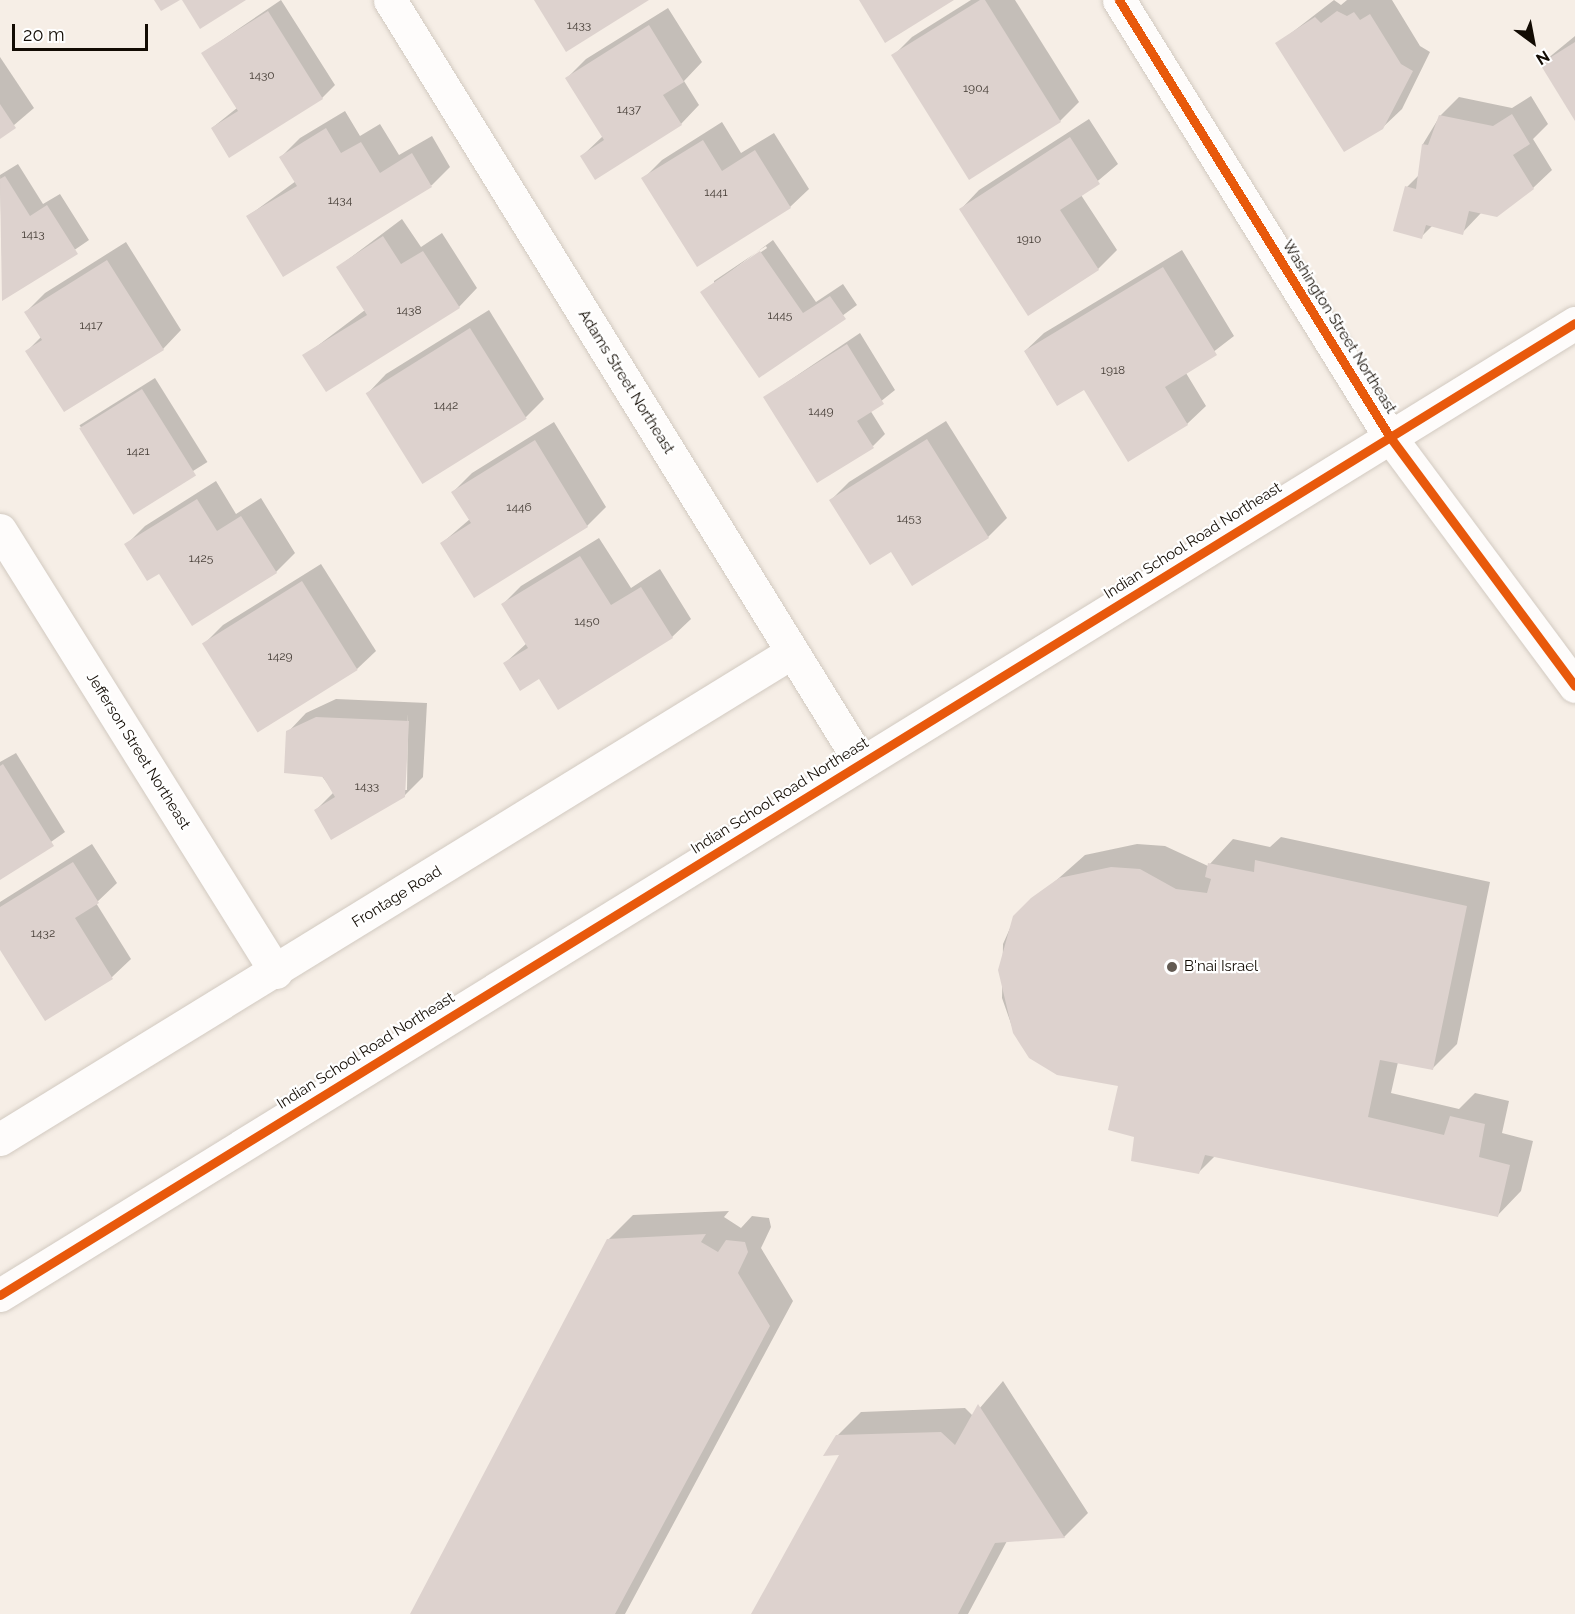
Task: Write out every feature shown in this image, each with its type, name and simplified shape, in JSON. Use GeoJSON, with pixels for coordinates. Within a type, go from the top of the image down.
{"type":"FeatureCollection","features":[{"type":"Feature","properties":{"kind":"street","name":"Adams Street Northeast"},"geometry":{"type":"LineString","coordinates":[[390,0],[861,763]]}},
{"type":"Feature","properties":{"kind":"street","name":"Washington Street Northeast"},"geometry":{"type":"LineString","coordinates":[[1119,0],[1390,437],[1575,686]]}},
{"type":"Feature","properties":{"kind":"street","name":"Indian School Road Northeast"},"geometry":{"type":"LineString","coordinates":[[0,1295],[1575,323]]}},
{"type":"Feature","properties":{"kind":"street","name":"Jefferson Street Northeast"},"geometry":{"type":"LineString","coordinates":[[0,530],[276,972]]}},
{"type":"Feature","properties":{"kind":"street","name":"Frontage Road"},"geometry":{"type":"LineString","coordinates":[[0,1139],[276,972],[792,652]]}},
{"type":"Feature","properties":{"kind":"building"},"geometry":{"type":"Polygon","coordinates":[[[154,0],[180,0],[161,11],[154,0]]]}},
{"type":"Feature","properties":{"kind":"building"},"geometry":{"type":"Polygon","coordinates":[[[182,0],[246,0],[200,29],[182,0]]]}},
{"type":"Feature","properties":{"kind":"building"},"geometry":{"type":"Polygon","coordinates":[[[534,0],[649,0],[566,52],[534,0]]]}},
{"type":"Feature","properties":{"kind":"building"},"geometry":{"type":"Polygon","coordinates":[[[859,0],[954,0],[885,43],[859,0]]]}},
{"type":"Feature","properties":{"kind":"building"},"geometry":{"type":"Polygon","coordinates":[[[980,0],[985,0],[1061,122],[969,180],[891,55],[980,0]]]}},
{"type":"Feature","properties":{"kind":"building"},"geometry":{"type":"Polygon","coordinates":[[[268,11],[323,99],[229,158],[211,128],[238,111],[201,53],[268,11]]]}},
{"type":"Feature","properties":{"kind":"building"},"geometry":{"type":"Polygon","coordinates":[[[1337,11],[1347,16],[1354,12],[1360,20],[1370,14],[1401,64],[1413,71],[1383,129],[1344,152],[1275,43],[1315,17],[1321,23],[1337,11]]]}},
{"type":"Feature","properties":{"kind":"building"},"geometry":{"type":"Polygon","coordinates":[[[649,25],[684,82],[663,95],[682,125],[595,180],[580,156],[604,140],[565,78],[649,25]]]}},
{"type":"Feature","properties":{"kind":"building"},"geometry":{"type":"Polygon","coordinates":[[[1575,42],[1575,121],[1540,64],[1575,42]]]}},
{"type":"Feature","properties":{"kind":"building"},"geometry":{"type":"Polygon","coordinates":[[[0,104],[16,128],[0,139],[0,104]]]}},
{"type":"Feature","properties":{"kind":"building"},"geometry":{"type":"Polygon","coordinates":[[[1512,114],[1530,144],[1513,155],[1534,189],[1497,217],[1469,211],[1463,235],[1426,225],[1422,239],[1393,231],[1405,186],[1416,189],[1422,144],[1428,145],[1439,115],[1493,126],[1512,114]]]}},
{"type":"Feature","properties":{"kind":"building"},"geometry":{"type":"Polygon","coordinates":[[[326,128],[341,153],[361,142],[380,173],[412,153],[432,187],[283,277],[246,216],[297,186],[279,157],[326,128]]]}},
{"type":"Feature","properties":{"kind":"building"},"geometry":{"type":"Polygon","coordinates":[[[1070,137],[1100,184],[1060,210],[1099,270],[1028,316],[959,209],[1070,137]]]}},
{"type":"Feature","properties":{"kind":"building"},"geometry":{"type":"Polygon","coordinates":[[[703,140],[722,171],[755,150],[791,208],[697,267],[641,178],[703,140]]]}},
{"type":"Feature","properties":{"kind":"building"},"geometry":{"type":"Polygon","coordinates":[[[5,176],[30,216],[47,205],[78,254],[2,301],[0,179],[5,176]]]}},
{"type":"Feature","properties":{"kind":"building"},"geometry":{"type":"Polygon","coordinates":[[[383,236],[401,264],[423,251],[460,308],[326,392],[302,355],[367,315],[336,267],[383,236]]]}},
{"type":"Feature","properties":{"kind":"building"},"geometry":{"type":"Polygon","coordinates":[[[760,251],[803,313],[830,296],[846,319],[759,378],[700,292],[760,251]]]}},
{"type":"Feature","properties":{"kind":"building"},"geometry":{"type":"Polygon","coordinates":[[[107,260],[164,350],[64,412],[25,351],[42,340],[24,312],[107,260]]]}},
{"type":"Feature","properties":{"kind":"building"},"geometry":{"type":"Polygon","coordinates":[[[1163,267],[1217,355],[1165,387],[1188,425],[1128,462],[1084,390],[1057,406],[1024,351],[1163,267]]]}},
{"type":"Feature","properties":{"kind":"building"},"geometry":{"type":"Polygon","coordinates":[[[470,328],[527,419],[422,484],[366,393],[470,328]]]}},
{"type":"Feature","properties":{"kind":"building"},"geometry":{"type":"Polygon","coordinates":[[[847,344],[884,404],[857,421],[874,448],[817,483],[763,397],[847,344]]]}},
{"type":"Feature","properties":{"kind":"building"},"geometry":{"type":"Polygon","coordinates":[[[142,389],[196,476],[133,515],[79,428],[142,389]]]}},
{"type":"Feature","properties":{"kind":"building"},"geometry":{"type":"Polygon","coordinates":[[[927,439],[989,538],[912,586],[891,552],[870,565],[829,500],[927,439]]]}},
{"type":"Feature","properties":{"kind":"building"},"geometry":{"type":"Polygon","coordinates":[[[535,440],[588,527],[474,598],[440,543],[471,523],[451,492],[535,440]]]}},
{"type":"Feature","properties":{"kind":"building"},"geometry":{"type":"Polygon","coordinates":[[[197,499],[217,531],[241,516],[277,573],[192,626],[159,574],[147,581],[124,544],[197,499]]]}},
{"type":"Feature","properties":{"kind":"building"},"geometry":{"type":"Polygon","coordinates":[[[580,556],[611,605],[641,587],[673,638],[558,710],[539,679],[520,691],[503,663],[528,648],[501,604],[580,556]]]}},
{"type":"Feature","properties":{"kind":"building"},"geometry":{"type":"Polygon","coordinates":[[[302,581],[358,670],[258,733],[202,644],[302,581]]]}},
{"type":"Feature","properties":{"kind":"building"},"geometry":{"type":"Polygon","coordinates":[[[316,717],[409,721],[405,797],[331,840],[314,810],[335,797],[323,777],[284,773],[286,731],[316,717]]]}},
{"type":"Feature","properties":{"kind":"building"},"geometry":{"type":"Polygon","coordinates":[[[3,764],[54,846],[0,880],[0,766],[3,764]]]}},
{"type":"Feature","properties":{"kind":"building"},"geometry":{"type":"Polygon","coordinates":[[[1255,860],[1467,906],[1433,1070],[1380,1060],[1368,1117],[1444,1135],[1450,1116],[1485,1124],[1479,1157],[1510,1165],[1498,1217],[1205,1155],[1199,1174],[1131,1161],[1134,1137],[1108,1130],[1118,1086],[1057,1075],[1029,1058],[1013,1033],[998,970],[1013,916],[1031,898],[1059,878],[1111,867],[1140,869],[1176,889],[1207,893],[1211,879],[1205,877],[1208,863],[1254,872],[1255,860]]]}},
{"type":"Feature","properties":{"kind":"building"},"geometry":{"type":"Polygon","coordinates":[[[73,862],[99,903],[75,918],[113,979],[45,1021],[0,950],[0,907],[73,862]]]}},
{"type":"Feature","properties":{"kind":"building"},"geometry":{"type":"Polygon","coordinates":[[[706,1234],[701,1242],[718,1252],[726,1240],[745,1242],[748,1252],[738,1273],[770,1326],[615,1614],[410,1614],[607,1239],[706,1234]]]}},
{"type":"Feature","properties":{"kind":"building"},"geometry":{"type":"Polygon","coordinates":[[[978,1404],[1065,1538],[995,1543],[958,1614],[751,1614],[839,1455],[823,1456],[836,1435],[941,1432],[955,1445],[978,1404]]]}},
{"type":"Feature","properties":{"kind":"cycle path"},"geometry":{"type":"LineString","coordinates":[[1119,0],[1390,437],[1575,686]]}},
{"type":"Feature","properties":{"kind":"cycle path"},"geometry":{"type":"LineString","coordinates":[[0,1295],[1575,323]]}},
{"type":"Feature","properties":{"kind":"place","name":"B'nai Israel"},"geometry":{"type":"Point","coordinates":[1172,967]}}]}
